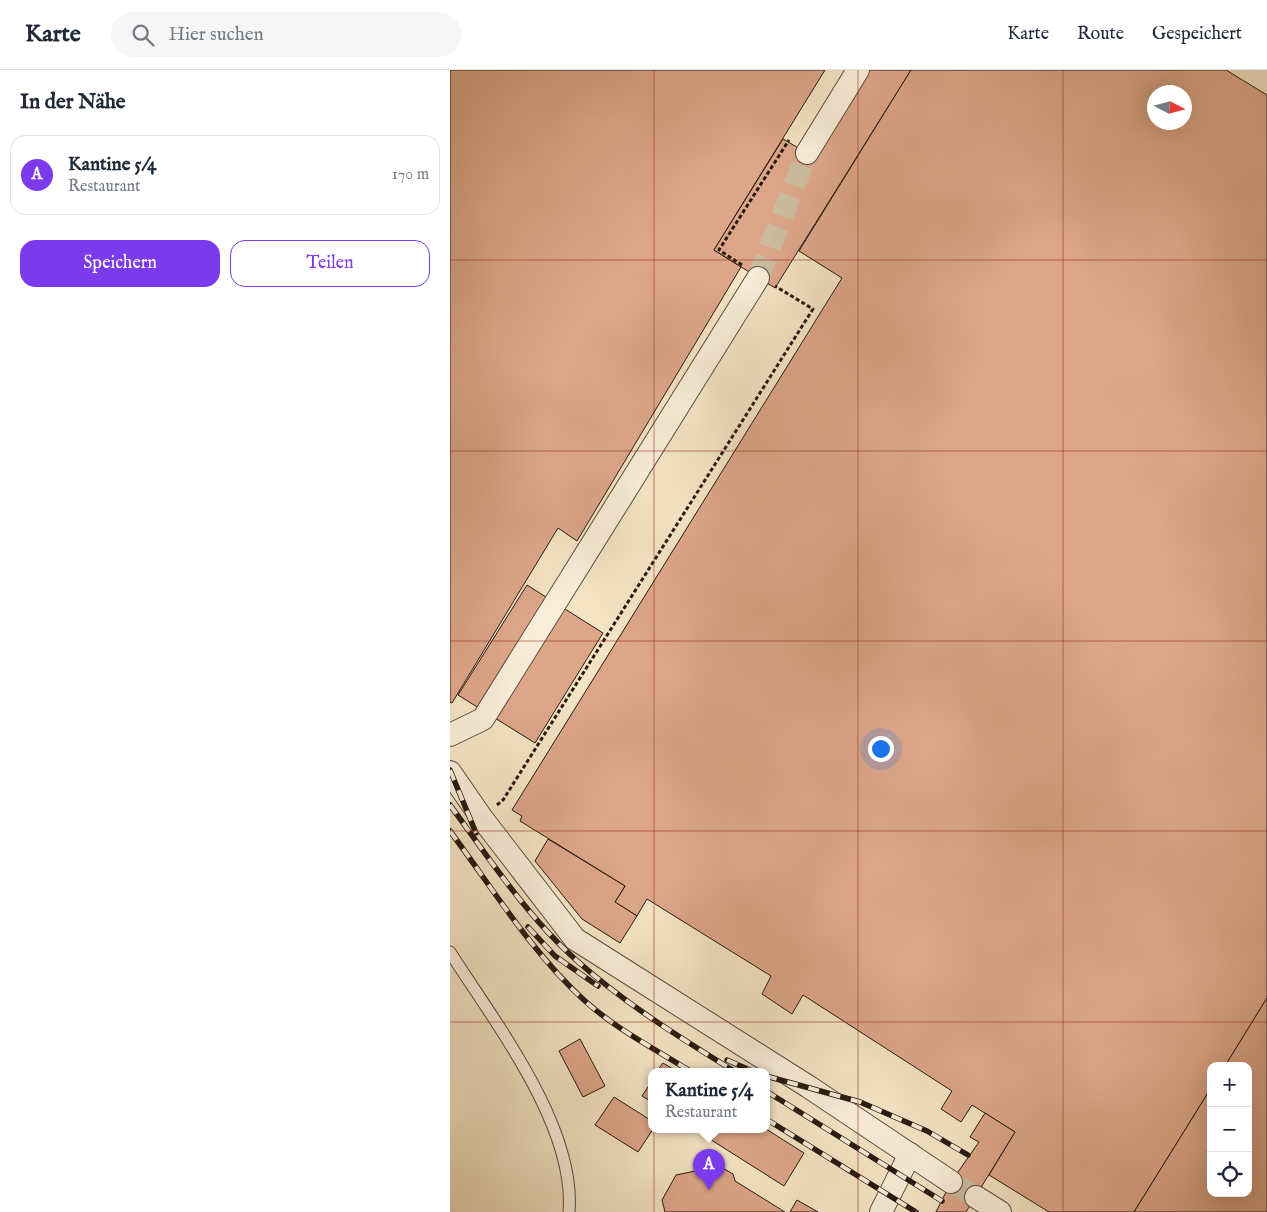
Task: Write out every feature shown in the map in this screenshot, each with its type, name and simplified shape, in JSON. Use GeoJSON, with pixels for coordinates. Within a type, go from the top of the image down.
{"type":"FeatureCollection","features":[{"type":"Feature","properties":{"kind":"street"},"geometry":{"type":"LineString","coordinates":[[807,153],[858,70]]}},
{"type":"Feature","properties":{"kind":"street"},"geometry":{"type":"LineString","coordinates":[[450,735],[483,719],[757,275]]}},
{"type":"Feature","properties":{"kind":"street"},"geometry":{"type":"LineString","coordinates":[[450,772],[481,817],[575,939],[952,1182]]}},
{"type":"Feature","properties":{"kind":"street"},"geometry":{"type":"LineString","coordinates":[[881,1212],[910,1154]]}},
{"type":"Feature","properties":{"kind":"street"},"geometry":{"type":"LineString","coordinates":[[976,1197],[1000,1212]]}},
{"type":"Feature","properties":{"kind":"lane"},"geometry":{"type":"LineString","coordinates":[[450,952],[528,1076],[562,1147],[571,1192],[569,1212]]}},
{"type":"Feature","properties":{"kind":"path"},"geometry":{"type":"LineString","coordinates":[[481,817],[503,800],[814,309],[719,250],[792,135]]}},
{"type":"Feature","properties":{"kind":"building"},"geometry":{"type":"Polygon","coordinates":[[[450,70],[825,70],[714,250],[741,267],[577,541],[558,528],[452,703],[450,702],[450,70]]]}},
{"type":"Feature","properties":{"kind":"building"},"geometry":{"type":"Polygon","coordinates":[[[865,70],[911,70],[775,288],[714,250],[783,139],[812,156],[865,70]]]}},
{"type":"Feature","properties":{"kind":"building"},"geometry":{"type":"Polygon","coordinates":[[[911,70],[1226,70],[1267,95],[1267,998],[1227,1062],[1207,1062],[1207,1094],[1134,1212],[1049,1212],[989,1175],[1015,1132],[972,1105],[961,1122],[941,1109],[952,1091],[803,995],[792,1014],[762,994],[771,976],[647,899],[637,916],[615,902],[625,886],[520,821],[522,816],[512,810],[842,278],[799,251],[911,70]]]}},
{"type":"Feature","properties":{"kind":"building"},"geometry":{"type":"Polygon","coordinates":[[[527,585],[603,633],[535,743],[458,695],[527,585]]]}},
{"type":"Feature","properties":{"kind":"building"},"geometry":{"type":"Polygon","coordinates":[[[548,839],[625,886],[615,902],[637,916],[620,943],[582,919],[535,861],[548,839]]]}},
{"type":"Feature","properties":{"kind":"building"},"geometry":{"type":"Polygon","coordinates":[[[1267,998],[1267,1212],[1134,1212],[1207,1094],[1207,1197],[1252,1197],[1252,1062],[1227,1062],[1267,998]]]}},
{"type":"Feature","properties":{"kind":"building"},"geometry":{"type":"Polygon","coordinates":[[[580,1039],[605,1086],[583,1097],[559,1051],[580,1039]]]}},
{"type":"Feature","properties":{"kind":"building"},"geometry":{"type":"Polygon","coordinates":[[[663,1063],[671,1068],[659,1068],[663,1063]]]}},
{"type":"Feature","properties":{"kind":"building"},"geometry":{"type":"Polygon","coordinates":[[[648,1087],[648,1100],[642,1096],[648,1087]]]}},
{"type":"Feature","properties":{"kind":"building"},"geometry":{"type":"Polygon","coordinates":[[[614,1097],[648,1118],[648,1133],[650,1133],[638,1152],[595,1125],[614,1097]]]}},
{"type":"Feature","properties":{"kind":"building"},"geometry":{"type":"Polygon","coordinates":[[[985,1113],[1015,1132],[966,1212],[936,1212],[951,1182],[979,1142],[970,1137],[985,1113]]]}},
{"type":"Feature","properties":{"kind":"building"},"geometry":{"type":"Polygon","coordinates":[[[770,1132],[804,1153],[784,1186],[700,1133],[770,1132]]]}},
{"type":"Feature","properties":{"kind":"building"},"geometry":{"type":"Polygon","coordinates":[[[719,1166],[733,1174],[735,1181],[785,1212],[665,1212],[662,1200],[676,1175],[719,1166]]]}},
{"type":"Feature","properties":{"kind":"building"},"geometry":{"type":"Polygon","coordinates":[[[797,1200],[818,1212],[790,1212],[797,1200]]]}},
{"type":"Feature","properties":{"kind":"tunnel"},"geometry":{"type":"LineString","coordinates":[[758,278],[807,153]]}},
{"type":"Feature","properties":{"kind":"tunnel"},"geometry":{"type":"LineString","coordinates":[[951,1182],[976,1197]]}},
{"type":"Feature","properties":{"kind":"railway"},"geometry":{"type":"LineString","coordinates":[[450,770],[476,833]]}},
{"type":"Feature","properties":{"kind":"railway"},"geometry":{"type":"LineString","coordinates":[[450,805],[524,905],[575,959],[632,1005],[729,1068]]}},
{"type":"Feature","properties":{"kind":"railway"},"geometry":{"type":"LineString","coordinates":[[450,831],[530,941],[566,982],[585,1001],[610,1021],[685,1068]]}},
{"type":"Feature","properties":{"kind":"railway"},"geometry":{"type":"LineString","coordinates":[[528,927],[555,956],[598,986]]}},
{"type":"Feature","properties":{"kind":"railway"},"geometry":{"type":"LineString","coordinates":[[727,1060],[745,1068]]}},
{"type":"Feature","properties":{"kind":"railway"},"geometry":{"type":"LineString","coordinates":[[770,1077],[860,1102],[927,1131],[968,1155]]}},
{"type":"Feature","properties":{"kind":"railway"},"geometry":{"type":"LineString","coordinates":[[770,1094],[942,1201]]}},
{"type":"Feature","properties":{"kind":"railway"},"geometry":{"type":"LineString","coordinates":[[770,1121],[916,1212]]}},
{"type":"Feature","properties":{"kind":"place","name":"Kantine 5/4"},"geometry":{"type":"Point","coordinates":[709,1190]}}]}
